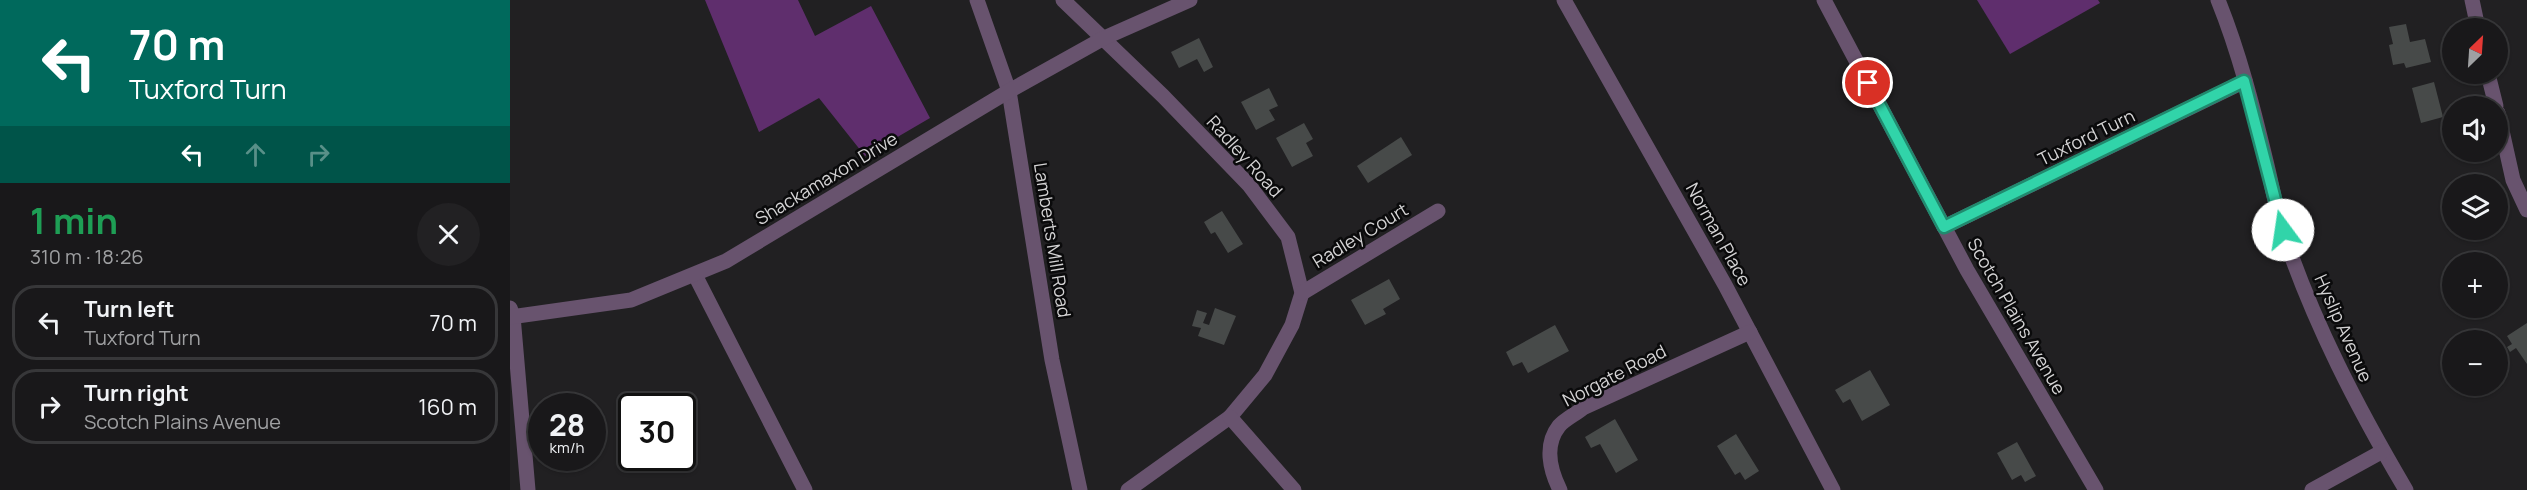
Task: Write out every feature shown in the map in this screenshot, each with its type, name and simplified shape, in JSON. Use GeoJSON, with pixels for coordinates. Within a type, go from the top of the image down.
{"type":"FeatureCollection","features":[{"type":"Feature","properties":{"kind":"street","name":"Lamberts Mill Road"},"geometry":{"type":"LineString","coordinates":[[977,0],[1009,91],[1052,360],[1080,490]]}},
{"type":"Feature","properties":{"kind":"street","name":"Radley Road"},"geometry":{"type":"LineString","coordinates":[[1063,0],[1104,38],[1249,185],[1288,237],[1302,293]]}},
{"type":"Feature","properties":{"kind":"street","name":"Shackamaxon Drive"},"geometry":{"type":"LineString","coordinates":[[511,314],[631,300],[726,261],[1009,91],[1104,38],[1190,0]]}},
{"type":"Feature","properties":{"kind":"street","name":"Norman Place"},"geometry":{"type":"LineString","coordinates":[[1564,0],[1750,332],[1833,490]]}},
{"type":"Feature","properties":{"kind":"street","name":"Scotch Plains Avenue"},"geometry":{"type":"LineString","coordinates":[[1824,0],[1967,270],[2097,490]]}},
{"type":"Feature","properties":{"kind":"street","name":"Hyslip Avenue"},"geometry":{"type":"LineString","coordinates":[[2218,0],[2229,26],[2283,230],[2309,303],[2354,400],[2406,490]]}},
{"type":"Feature","properties":{"kind":"street"},"geometry":{"type":"LineString","coordinates":[[2472,0],[2476,18]]}},
{"type":"Feature","properties":{"kind":"street","name":"Tuxford Turn"},"geometry":{"type":"LineString","coordinates":[[1944,227],[2244,81]]}},
{"type":"Feature","properties":{"kind":"street"},"geometry":{"type":"LineString","coordinates":[[2508,158],[2513,180],[2527,210]]}},
{"type":"Feature","properties":{"kind":"street","name":"Radley Court"},"geometry":{"type":"LineString","coordinates":[[1302,293],[1438,211]]}},
{"type":"Feature","properties":{"kind":"street"},"geometry":{"type":"LineString","coordinates":[[695,275],[805,490]]}},
{"type":"Feature","properties":{"kind":"street"},"geometry":{"type":"LineString","coordinates":[[1128,490],[1230,417],[1265,375],[1292,325],[1302,293]]}},
{"type":"Feature","properties":{"kind":"street"},"geometry":{"type":"LineString","coordinates":[[511,314],[528,490]]}},
{"type":"Feature","properties":{"kind":"street","name":"Norgate Road"},"geometry":{"type":"LineString","coordinates":[[1560,490],[1552,474],[1550,444],[1560,425],[1583,408],[1750,332]]}},
{"type":"Feature","properties":{"kind":"street"},"geometry":{"type":"LineString","coordinates":[[1230,417],[1294,490]]}},
{"type":"Feature","properties":{"kind":"street"},"geometry":{"type":"LineString","coordinates":[[2312,490],[2383,451]]}},
{"type":"Feature","properties":{"kind":"shaded area"},"geometry":{"type":"Polygon","coordinates":[[[705,0],[798,0],[815,36],[871,6],[930,118],[865,156],[819,98],[759,132],[705,0]]]}},
{"type":"Feature","properties":{"kind":"shaded area"},"geometry":{"type":"Polygon","coordinates":[[[1977,0],[2098,0],[2100,3],[2010,54],[1977,0]]]}},
{"type":"Feature","properties":{"kind":"building"},"geometry":{"type":"Polygon","coordinates":[[[2406,24],[2410,42],[2425,39],[2431,62],[2406,68],[2404,63],[2393,65],[2389,45],[2393,44],[2389,27],[2406,24]]]}},
{"type":"Feature","properties":{"kind":"building"},"geometry":{"type":"Polygon","coordinates":[[[1199,38],[1213,67],[1204,72],[1197,59],[1179,68],[1171,52],[1199,38]]]}},
{"type":"Feature","properties":{"kind":"building"},"geometry":{"type":"Polygon","coordinates":[[[2434,82],[2442,117],[2421,123],[2412,88],[2434,82]]]}},
{"type":"Feature","properties":{"kind":"building"},"geometry":{"type":"Polygon","coordinates":[[[1269,88],[1278,106],[1269,110],[1275,120],[1256,130],[1241,102],[1269,88]]]}},
{"type":"Feature","properties":{"kind":"building"},"geometry":{"type":"Polygon","coordinates":[[[1304,123],[1313,139],[1306,143],[1313,156],[1292,167],[1276,138],[1304,123]]]}},
{"type":"Feature","properties":{"kind":"building"},"geometry":{"type":"Polygon","coordinates":[[[1401,137],[1412,155],[1368,183],[1357,166],[1401,137]]]}},
{"type":"Feature","properties":{"kind":"building"},"geometry":{"type":"Polygon","coordinates":[[[1222,211],[1243,244],[1228,253],[1215,232],[1211,234],[1204,222],[1222,211]]]}},
{"type":"Feature","properties":{"kind":"building"},"geometry":{"type":"Polygon","coordinates":[[[1389,279],[1400,299],[1383,309],[1386,314],[1365,325],[1351,300],[1389,279]]]}},
{"type":"Feature","properties":{"kind":"building"},"geometry":{"type":"Polygon","coordinates":[[[1215,308],[1236,316],[1224,345],[1198,336],[1201,328],[1192,326],[1197,310],[1207,313],[1203,323],[1209,325],[1215,308]]]}},
{"type":"Feature","properties":{"kind":"building"},"geometry":{"type":"Polygon","coordinates":[[[2527,323],[2527,364],[2516,348],[2510,352],[2508,346],[2512,344],[2508,335],[2527,323]]]}},
{"type":"Feature","properties":{"kind":"building"},"geometry":{"type":"Polygon","coordinates":[[[1555,325],[1569,351],[1528,373],[1522,362],[1513,366],[1506,352],[1555,325]]]}},
{"type":"Feature","properties":{"kind":"building"},"geometry":{"type":"Polygon","coordinates":[[[1870,370],[1890,405],[1862,421],[1850,399],[1843,403],[1835,390],[1870,370]]]}},
{"type":"Feature","properties":{"kind":"building"},"geometry":{"type":"Polygon","coordinates":[[[1615,419],[1638,460],[1616,473],[1600,444],[1591,448],[1585,437],[1615,419]]]}},
{"type":"Feature","properties":{"kind":"building"},"geometry":{"type":"Polygon","coordinates":[[[1736,434],[1759,471],[1745,480],[1740,472],[1735,475],[1717,446],[1736,434]]]}},
{"type":"Feature","properties":{"kind":"building"},"geometry":{"type":"Polygon","coordinates":[[[2017,442],[2036,476],[2025,482],[2021,475],[2012,480],[1997,453],[2017,442]]]}},
{"type":"Feature","properties":{"kind":"route"},"geometry":{"type":"LineString","coordinates":[[1868,83],[1944,227],[2244,81],[2283,230]]}}]}
